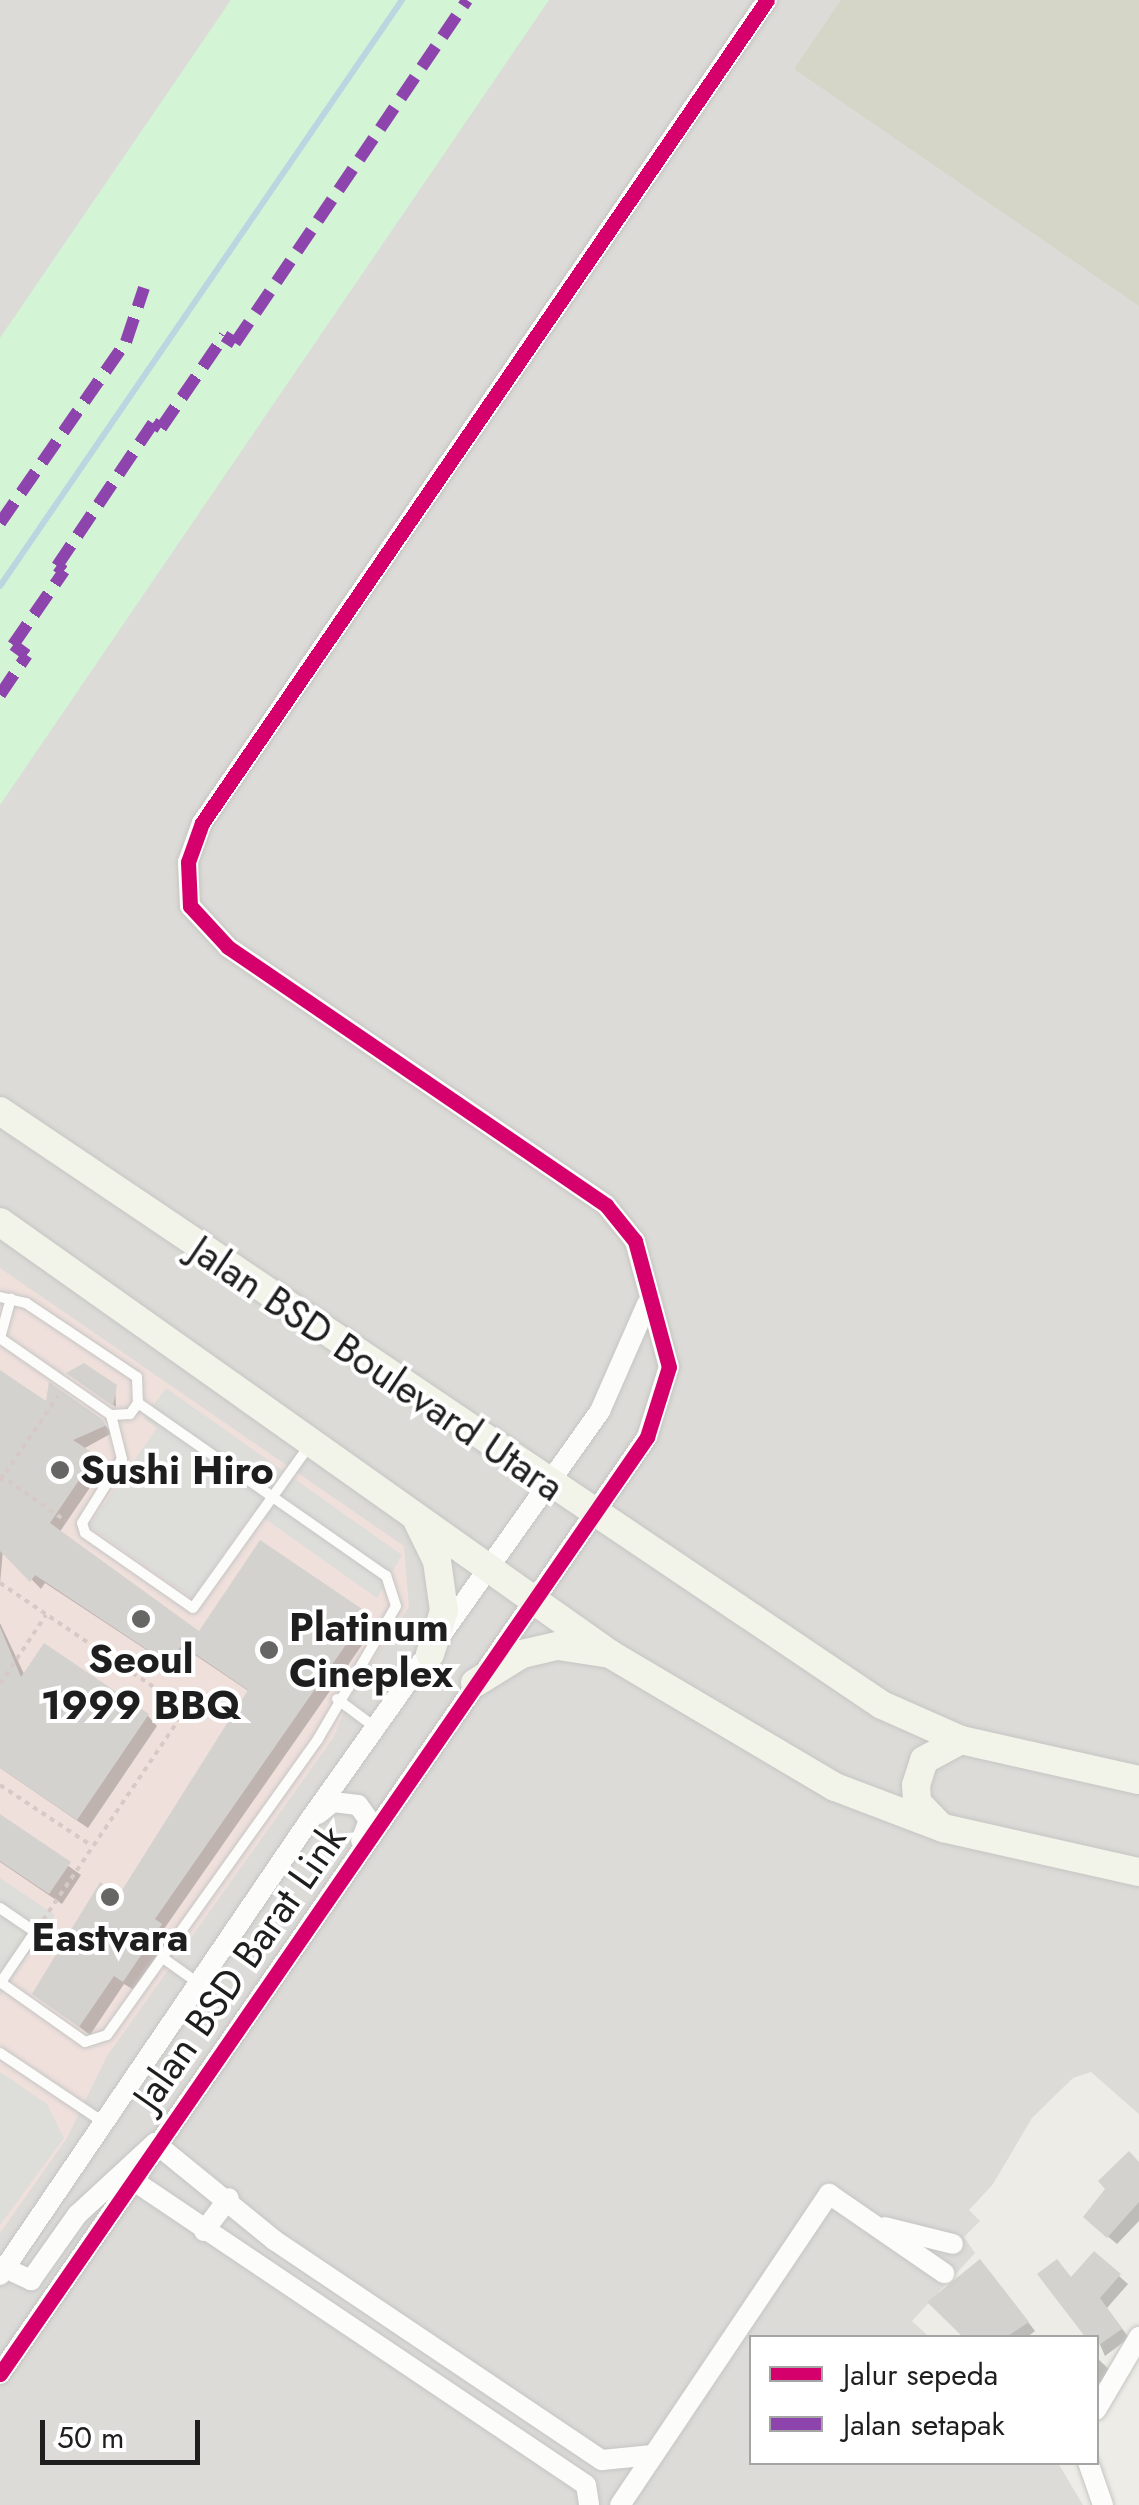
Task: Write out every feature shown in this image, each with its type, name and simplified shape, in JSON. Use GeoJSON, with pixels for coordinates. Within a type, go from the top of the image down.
{"type":"FeatureCollection","features":[{"type":"Feature","properties":{"kind":"main road","name":"Jalan BSD Boulevard Utara"},"geometry":{"type":"LineString","coordinates":[[0,1112],[594,1516],[882,1705],[961,1740],[1139,1780]]}},
{"type":"Feature","properties":{"kind":"main road"},"geometry":{"type":"LineString","coordinates":[[0,1222],[610,1654],[835,1787],[943,1828],[1137,1872]]}},
{"type":"Feature","properties":{"kind":"main road"},"geometry":{"type":"LineString","coordinates":[[413,1512],[437,1561],[444,1611],[430,1654]]}},
{"type":"Feature","properties":{"kind":"main road"},"geometry":{"type":"LineString","coordinates":[[475,1683],[522,1654],[558,1646],[610,1654]]}},
{"type":"Feature","properties":{"kind":"main road"},"geometry":{"type":"LineString","coordinates":[[943,1828],[917,1802],[916,1785],[924,1760],[961,1740]]}},
{"type":"Feature","properties":{"kind":"street","name":"Jalan BSD Barat Link"},"geometry":{"type":"LineString","coordinates":[[0,2374],[155,2143],[647,1437],[669,1367],[647,1304],[636,1241],[606,1205],[228,946],[190,906],[188,862],[202,823],[766,0]]}},
{"type":"Feature","properties":{"kind":"street","name":"Jalan BSD Barat Link"},"geometry":{"type":"LineString","coordinates":[[2,2269],[309,1821],[600,1411],[647,1304]]}},
{"type":"Feature","properties":{"kind":"street"},"geometry":{"type":"LineString","coordinates":[[309,1821],[332,1802],[358,1805],[368,1820],[357,1854]]}},
{"type":"Feature","properties":{"kind":"street"},"geometry":{"type":"LineString","coordinates":[[2,2269],[32,2280],[77,2215],[155,2143],[230,2198],[274,2240],[602,2460],[653,2456]]}},
{"type":"Feature","properties":{"kind":"street"},"geometry":{"type":"LineString","coordinates":[[131,2179],[204,2231],[257,2260],[587,2495],[602,2460]]}},
{"type":"Feature","properties":{"kind":"street"},"geometry":{"type":"LineString","coordinates":[[620,2505],[829,2194],[944,2273]]}},
{"type":"Feature","properties":{"kind":"street"},"geometry":{"type":"LineString","coordinates":[[204,2231],[230,2198]]}},
{"type":"Feature","properties":{"kind":"street"},"geometry":{"type":"LineString","coordinates":[[873,2224],[953,2244]]}},
{"type":"Feature","properties":{"kind":"street"},"geometry":{"type":"LineString","coordinates":[[1099,2405],[1139,2337]]}},
{"type":"Feature","properties":{"kind":"street"},"geometry":{"type":"LineString","coordinates":[[1089,2465],[1103,2505]]}},
{"type":"Feature","properties":{"kind":"lane"},"geometry":{"type":"LineString","coordinates":[[5,1297],[137,1377],[138,1403],[130,1414],[111,1415],[0,1338],[5,1297]]}},
{"type":"Feature","properties":{"kind":"lane"},"geometry":{"type":"LineString","coordinates":[[0,1908],[35,1932],[0,1982],[85,2042],[96,2042],[163,1958],[318,1740],[337,1698],[389,1626],[394,1588],[386,1576],[138,1403]]}},
{"type":"Feature","properties":{"kind":"lane"},"geometry":{"type":"LineString","coordinates":[[111,1415],[122,1460],[82,1523],[85,1533],[193,1608],[312,1441]]}},
{"type":"Feature","properties":{"kind":"lane"},"geometry":{"type":"LineString","coordinates":[[337,1698],[376,1728]]}},
{"type":"Feature","properties":{"kind":"lane"},"geometry":{"type":"LineString","coordinates":[[163,1958],[198,1983]]}},
{"type":"Feature","properties":{"kind":"lane"},"geometry":{"type":"LineString","coordinates":[[0,2054],[103,2122]]}},
{"type":"Feature","properties":{"kind":"path"},"geometry":{"type":"LineString","coordinates":[[66,1384],[1,1478],[65,1520],[82,1523]]}},
{"type":"Feature","properties":{"kind":"path"},"geometry":{"type":"LineString","coordinates":[[0,1583],[186,1709],[35,1932]]}},
{"type":"Feature","properties":{"kind":"path"},"geometry":{"type":"LineString","coordinates":[[0,1684],[46,1615]]}},
{"type":"Feature","properties":{"kind":"path"},"geometry":{"type":"LineString","coordinates":[[0,1785],[92,1846]]}},
{"type":"Feature","properties":{"kind":"shaded area"},"geometry":{"type":"Polygon","coordinates":[[[0,0],[1139,0],[1139,2114],[1091,2072],[1073,2078],[1032,2118],[993,2184],[969,2210],[980,2221],[964,2237],[975,2253],[912,2321],[927,2335],[749,2335],[749,2465],[1059,2465],[1083,2505],[0,2505],[0,0]]]}},
{"type":"Feature","properties":{"kind":"shaded area"},"geometry":{"type":"Polygon","coordinates":[[[841,0],[1139,0],[1139,306],[794,69],[841,0]]]}},
{"type":"Feature","properties":{"kind":"shaded area","name":"Eastvara"},"geometry":{"type":"Polygon","coordinates":[[[0,1268],[404,1546],[409,1607],[357,1683],[333,1738],[107,2056],[67,2138],[0,2233],[0,1268]]]}},
{"type":"Feature","properties":{"kind":"shaded area"},"geometry":{"type":"Polygon","coordinates":[[[166,1388],[402,1555],[377,1598],[254,1511],[192,1598],[89,1526],[157,1428],[144,1418],[166,1388]]]}},
{"type":"Feature","properties":{"kind":"shaded area"},"geometry":{"type":"Polygon","coordinates":[[[0,1878],[55,1915],[0,1996],[0,1878]]]}},
{"type":"Feature","properties":{"kind":"shaded area"},"geometry":{"type":"Polygon","coordinates":[[[0,2072],[47,2104],[64,2138],[0,2225],[0,2072]]]}},
{"type":"Feature","properties":{"kind":"green space"},"geometry":{"type":"Polygon","coordinates":[[[231,0],[549,0],[0,805],[0,338],[231,0]]]}},
{"type":"Feature","properties":{"kind":"building"},"geometry":{"type":"Polygon","coordinates":[[[84,1363],[117,1385],[113,1406],[66,1373],[84,1363]]]}},
{"type":"Feature","properties":{"kind":"building"},"geometry":{"type":"Polygon","coordinates":[[[0,1370],[46,1401],[49,1382],[103,1420],[105,1426],[73,1440],[96,1455],[50,1523],[199,1631],[260,1540],[368,1613],[155,1919],[162,1924],[123,1982],[114,1976],[79,2027],[32,1994],[100,1882],[119,1895],[248,1690],[182,1645],[169,1664],[35,1575],[30,1582],[0,1551],[0,1370]]]}},
{"type":"Feature","properties":{"kind":"building"},"geometry":{"type":"Polygon","coordinates":[[[0,1627],[21,1677],[44,1643],[149,1714],[77,1820],[0,1768],[0,1627]]]}},
{"type":"Feature","properties":{"kind":"building"},"geometry":{"type":"Polygon","coordinates":[[[0,1814],[71,1862],[49,1894],[0,1861],[0,1814]]]}},
{"type":"Feature","properties":{"kind":"building"},"geometry":{"type":"Polygon","coordinates":[[[1129,2151],[1139,2162],[1139,2202],[1107,2238],[1083,2217],[1105,2189],[1098,2181],[1129,2151]]]}},
{"type":"Feature","properties":{"kind":"building"},"geometry":{"type":"Polygon","coordinates":[[[1094,2251],[1121,2274],[1100,2298],[1122,2329],[1099,2345],[1099,2335],[1084,2335],[1037,2274],[1057,2259],[1071,2277],[1094,2251]]]}},
{"type":"Feature","properties":{"kind":"building"},"geometry":{"type":"Polygon","coordinates":[[[980,2259],[1029,2322],[1010,2335],[961,2335],[927,2302],[980,2259]]]}},
{"type":"Feature","properties":{"kind":"waterway"},"geometry":{"type":"LineString","coordinates":[[0,586],[402,0]]}},
{"type":"Feature","properties":{"kind":"marked path"},"geometry":{"type":"LineString","coordinates":[[0,695],[27,655],[13,645],[64,571],[57,566],[153,423],[161,428],[224,336],[235,343],[467,0]]}},
{"type":"Feature","properties":{"kind":"marked path"},"geometry":{"type":"LineString","coordinates":[[0,523],[126,342],[144,288]]}},
{"type":"Feature","properties":{"kind":"cycle path"},"geometry":{"type":"LineString","coordinates":[[0,2374],[647,1437],[669,1367],[635,1241],[606,1205],[228,947],[190,906],[188,862],[202,823],[767,0]]}},
{"type":"Feature","properties":{"kind":"place","name":"Sushi Hiro"},"geometry":{"type":"Point","coordinates":[60,1470]}},
{"type":"Feature","properties":{"kind":"place","name":"Seoul 1999 BBQ"},"geometry":{"type":"Point","coordinates":[141,1619]}},
{"type":"Feature","properties":{"kind":"place","name":"Platinum Cineplex"},"geometry":{"type":"Point","coordinates":[269,1650]}},
{"type":"Feature","properties":{"kind":"place","name":"Eastvara"},"geometry":{"type":"Point","coordinates":[110,1897]}}]}
